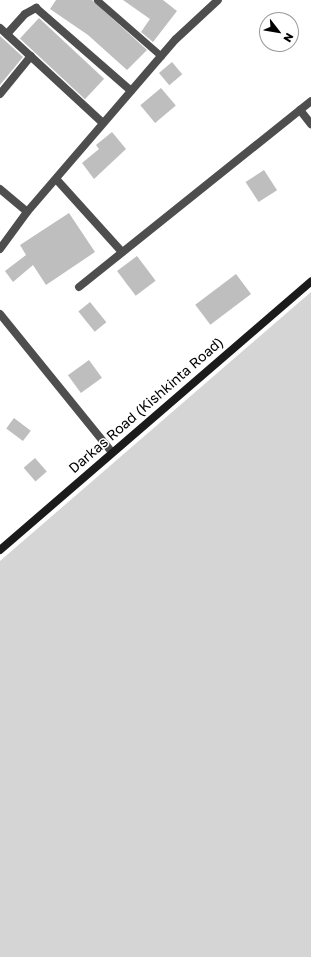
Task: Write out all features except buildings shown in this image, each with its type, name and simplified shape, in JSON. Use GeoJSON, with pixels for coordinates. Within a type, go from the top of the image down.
{"type":"FeatureCollection","features":[{"type":"Feature","properties":{"kind":"main road","name":"Darkas Road (Kishkinta Road)"},"geometry":{"type":"LineString","coordinates":[[0,550],[111,451],[311,282]]}},
{"type":"Feature","properties":{"kind":"street"},"geometry":{"type":"LineString","coordinates":[[0,249],[27,212],[57,180],[131,91],[162,56],[218,0]]}},
{"type":"Feature","properties":{"kind":"street"},"geometry":{"type":"LineString","coordinates":[[7,34],[25,14],[36,8],[131,91]]}},
{"type":"Feature","properties":{"kind":"street"},"geometry":{"type":"LineString","coordinates":[[0,28],[103,123]]}},
{"type":"Feature","properties":{"kind":"street"},"geometry":{"type":"LineString","coordinates":[[0,94],[30,56]]}},
{"type":"Feature","properties":{"kind":"street"},"geometry":{"type":"LineString","coordinates":[[79,287],[311,101]]}},
{"type":"Feature","properties":{"kind":"street"},"geometry":{"type":"LineString","coordinates":[[300,110],[311,124]]}},
{"type":"Feature","properties":{"kind":"street"},"geometry":{"type":"LineString","coordinates":[[57,180],[122,252]]}},
{"type":"Feature","properties":{"kind":"street"},"geometry":{"type":"LineString","coordinates":[[0,189],[27,212]]}},
{"type":"Feature","properties":{"kind":"street"},"geometry":{"type":"LineString","coordinates":[[0,314],[111,451]]}},
{"type":"Feature","properties":{"kind":"lane"},"geometry":{"type":"LineString","coordinates":[[97,0],[162,56]]}},
{"type":"Feature","properties":{"kind":"shaded area"},"geometry":{"type":"Polygon","coordinates":[[[311,292],[311,957],[0,957],[0,561],[311,292]]]}}]}
